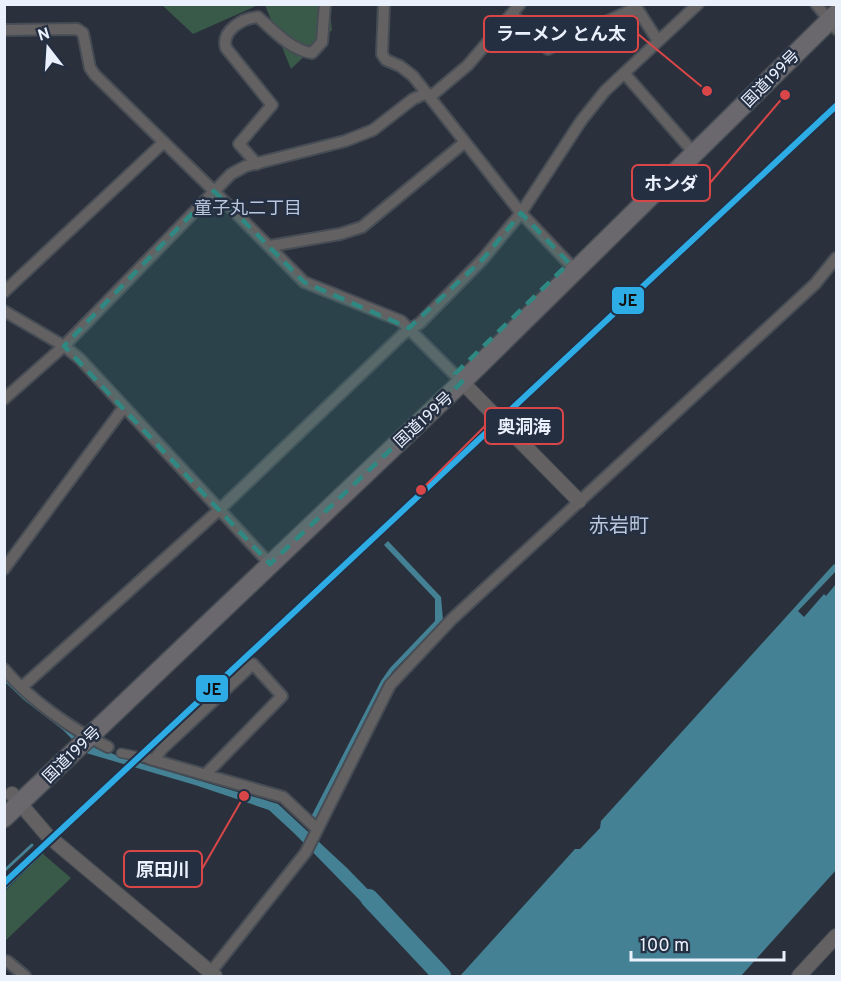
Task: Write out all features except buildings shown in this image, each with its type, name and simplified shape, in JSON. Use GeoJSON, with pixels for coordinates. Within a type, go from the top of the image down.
{"type":"FeatureCollection","features":[{"type":"Feature","properties":{"kind":"highway","name":"国道199号"},"geometry":{"type":"LineString","coordinates":[[4,818],[12,799],[84,735],[459,378],[829,14]]}},
{"type":"Feature","properties":{"kind":"street"},"geometry":{"type":"LineString","coordinates":[[257,164],[238,144],[272,105],[226,48],[224,41],[227,34],[241,21],[258,17],[293,46],[303,52],[312,53],[322,42],[324,4]]}},
{"type":"Feature","properties":{"kind":"street"},"geometry":{"type":"LineString","coordinates":[[384,4],[382,54],[386,60],[400,66],[413,76],[521,213],[573,267]]}},
{"type":"Feature","properties":{"kind":"street"},"geometry":{"type":"LineString","coordinates":[[4,399],[64,346],[231,174],[246,166],[345,141],[373,130],[413,99],[429,95],[468,65],[520,4]]}},
{"type":"Feature","properties":{"kind":"street"},"geometry":{"type":"LineString","coordinates":[[22,687],[219,510],[410,328],[420,323],[483,260],[521,213],[581,121],[605,91],[698,4]]}},
{"type":"Feature","properties":{"kind":"street"},"geometry":{"type":"LineString","coordinates":[[512,14],[548,49],[629,11],[638,10],[658,41]]}},
{"type":"Feature","properties":{"kind":"street"},"geometry":{"type":"LineString","coordinates":[[4,30],[77,29],[82,33],[90,68],[95,75],[304,282],[401,321],[410,328],[579,501]]}},
{"type":"Feature","properties":{"kind":"street"},"geometry":{"type":"LineString","coordinates":[[624,73],[691,150]]}},
{"type":"Feature","properties":{"kind":"street"},"geometry":{"type":"LineString","coordinates":[[4,292],[164,142]]}},
{"type":"Feature","properties":{"kind":"street"},"geometry":{"type":"LineString","coordinates":[[270,246],[340,234],[362,227],[465,142]]}},
{"type":"Feature","properties":{"kind":"street"},"geometry":{"type":"LineString","coordinates":[[12,799],[47,835],[213,975],[306,852],[390,685],[452,620],[815,284],[837,258]]}},
{"type":"Feature","properties":{"kind":"street"},"geometry":{"type":"LineString","coordinates":[[4,311],[64,346],[80,359],[267,560]]}},
{"type":"Feature","properties":{"kind":"street"},"geometry":{"type":"LineString","coordinates":[[4,569],[124,407]]}},
{"type":"Feature","properties":{"kind":"street"},"geometry":{"type":"LineString","coordinates":[[152,759],[253,664],[282,696],[205,775]]}},
{"type":"Feature","properties":{"kind":"street"},"geometry":{"type":"LineString","coordinates":[[4,669],[22,687],[84,735],[108,747]]}},
{"type":"Feature","properties":{"kind":"street"},"geometry":{"type":"LineString","coordinates":[[121,753],[152,759],[283,798],[317,829]]}},
{"type":"Feature","properties":{"kind":"street"},"geometry":{"type":"LineString","coordinates":[[800,976],[837,936]]}},
{"type":"Feature","properties":{"kind":"street"},"geometry":{"type":"LineString","coordinates":[[4,961],[26,976]]}},
{"type":"Feature","properties":{"kind":"highlighted area"},"geometry":{"type":"Polygon","coordinates":[[[214,191],[304,282],[409,328],[483,259],[521,213],[569,263],[455,374],[462,382],[270,564],[64,346],[214,191]]]}},
{"type":"Feature","properties":{"kind":"green space"},"geometry":{"type":"Polygon","coordinates":[[[162,5],[258,5],[193,34],[162,5]]]}},
{"type":"Feature","properties":{"kind":"green space"},"geometry":{"type":"Polygon","coordinates":[[[265,5],[329,5],[332,30],[291,69],[265,5]]]}},
{"type":"Feature","properties":{"kind":"green space"},"geometry":{"type":"Polygon","coordinates":[[[43,854],[71,878],[5,941],[5,891],[43,854]]]}},
{"type":"Feature","properties":{"kind":"water"},"geometry":{"type":"Polygon","coordinates":[[[388,541],[441,597],[443,620],[393,671],[384,684],[315,820],[311,817],[381,681],[390,668],[435,621],[435,599],[384,545],[388,541]]]}},
{"type":"Feature","properties":{"kind":"water"},"geometry":{"type":"Polygon","coordinates":[[[834,564],[836,571],[798,611],[804,617],[836,584],[836,870],[741,976],[460,976],[575,849],[580,849],[600,828],[601,821],[834,564]]]}},
{"type":"Feature","properties":{"kind":"water"},"geometry":{"type":"Polygon","coordinates":[[[4,673],[95,746],[120,757],[278,804],[347,868],[389,911],[379,920],[269,810],[195,785],[86,753],[63,730],[5,682],[4,673]]]}},
{"type":"Feature","properties":{"kind":"water"},"geometry":{"type":"Polygon","coordinates":[[[396,918],[452,976],[435,976],[387,927],[396,918]]]}},
{"type":"Feature","properties":{"kind":"waterway"},"geometry":{"type":"LineString","coordinates":[[4,871],[32,845]]}},
{"type":"Feature","properties":{"kind":"waterway"},"geometry":{"type":"LineString","coordinates":[[4,889],[42,853]]}},
{"type":"Feature","properties":{"kind":"waterway"},"geometry":{"type":"LineString","coordinates":[[369,898],[442,976]]}},
{"type":"Feature","properties":{"kind":"transit line","name":"JE"},"geometry":{"type":"LineString","coordinates":[[4,883],[836,106]]}},
{"type":"Feature","properties":{"kind":"place","name":"ラーメン とん太"},"geometry":{"type":"Point","coordinates":[707,91]}},
{"type":"Feature","properties":{"kind":"place","name":"ホンダ"},"geometry":{"type":"Point","coordinates":[785,95]}},
{"type":"Feature","properties":{"kind":"place","name":"奥洞海"},"geometry":{"type":"Point","coordinates":[421,490]}},
{"type":"Feature","properties":{"kind":"place","name":"原田川"},"geometry":{"type":"Point","coordinates":[244,796]}},
{"type":"Feature","properties":{"kind":"district","name":"童子丸二丁目"},"geometry":{"type":"Point","coordinates":[248,208]}},
{"type":"Feature","properties":{"kind":"district","name":"赤岩町"},"geometry":{"type":"Point","coordinates":[619,525]}}]}
